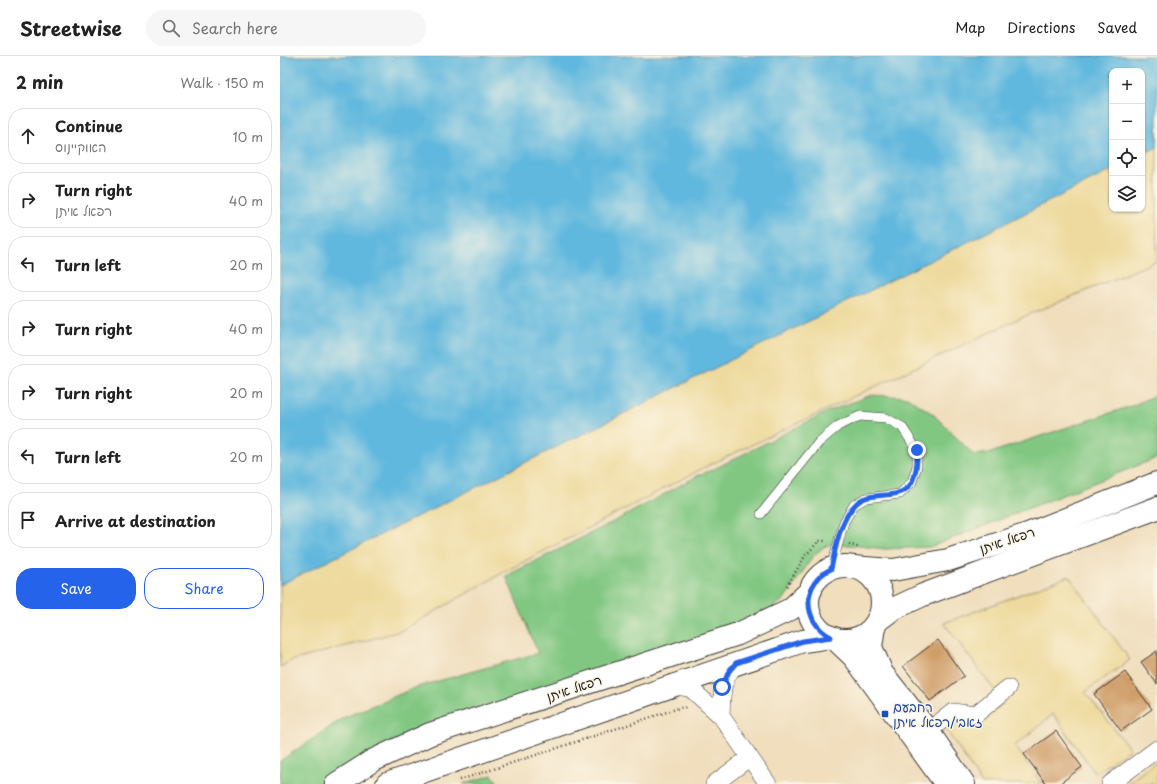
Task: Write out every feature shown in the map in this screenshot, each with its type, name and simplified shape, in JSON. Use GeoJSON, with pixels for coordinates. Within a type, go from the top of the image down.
{"type":"FeatureCollection","features":[{"type":"Feature","properties":{"kind":"street","name":"רפאל איתן"},"geometry":{"type":"LineString","coordinates":[[841,568],[893,570],[948,560],[1028,534],[1157,483]]}},
{"type":"Feature","properties":{"kind":"street","name":"רפאל איתן"},"geometry":{"type":"LineString","coordinates":[[876,624],[893,609],[923,595],[1157,508]]}},
{"type":"Feature","properties":{"kind":"street"},"geometry":{"type":"LineString","coordinates":[[946,784],[854,657],[832,637],[821,631],[812,618],[808,606],[811,590],[819,577],[841,568],[867,573],[874,580],[880,590],[882,608],[876,624],[871,647],[882,673],[928,731],[964,784]]}},
{"type":"Feature","properties":{"kind":"street","name":"רפאל איתן"},"geometry":{"type":"LineString","coordinates":[[336,784],[372,761],[430,734],[738,634],[791,609],[811,590]]}},
{"type":"Feature","properties":{"kind":"street"},"geometry":{"type":"LineString","coordinates":[[387,784],[803,641],[832,637],[852,639],[865,634],[876,624]]}},
{"type":"Feature","properties":{"kind":"street"},"geometry":{"type":"LineString","coordinates":[[721,716],[722,687],[729,671],[736,663]]}},
{"type":"Feature","properties":{"kind":"street"},"geometry":{"type":"LineString","coordinates":[[674,686],[690,688],[721,716],[768,784]]}},
{"type":"Feature","properties":{"kind":"street"},"geometry":{"type":"LineString","coordinates":[[928,731],[953,712],[975,715],[1008,688]]}},
{"type":"Feature","properties":{"kind":"street"},"geometry":{"type":"LineString","coordinates":[[1110,784],[1157,749]]}},
{"type":"Feature","properties":{"kind":"street"},"geometry":{"type":"LineString","coordinates":[[714,784],[749,758]]}},
{"type":"Feature","properties":{"kind":"lane"},"geometry":{"type":"LineString","coordinates":[[761,514],[819,442],[838,426],[860,416],[886,418],[902,427],[917,450],[917,466],[912,482],[900,494],[866,498],[854,505],[844,522],[841,568]]}},
{"type":"Feature","properties":{"kind":"path"},"geometry":{"type":"LineString","coordinates":[[453,781],[459,782],[676,710]]}},
{"type":"Feature","properties":{"kind":"green space"},"geometry":{"type":"Polygon","coordinates":[[[1157,394],[1157,458],[930,547],[885,549],[850,545],[825,546],[814,555],[784,599],[758,620],[374,754],[325,784],[280,784],[280,761],[345,717],[417,687],[538,653],[506,576],[619,519],[697,476],[714,469],[827,412],[871,395],[907,397],[933,414],[974,455],[990,453],[1134,405],[1157,394]]]}},
{"type":"Feature","properties":{"kind":"green space"},"geometry":{"type":"Polygon","coordinates":[[[492,775],[499,784],[463,784],[492,775]]]}},
{"type":"Feature","properties":{"kind":"sand"},"geometry":{"type":"Polygon","coordinates":[[[1157,128],[1157,261],[1016,320],[709,465],[504,572],[401,631],[291,661],[280,667],[280,574],[1109,153],[1109,212],[1145,212],[1145,134],[1157,128]]]}},
{"type":"Feature","properties":{"kind":"sand"},"geometry":{"type":"Polygon","coordinates":[[[1069,576],[1130,660],[1085,692],[1130,749],[1095,773],[1053,714],[1015,746],[1042,784],[982,784],[947,731],[954,723],[975,727],[1004,703],[944,623],[1069,576]]]}},
{"type":"Feature","properties":{"kind":"sand"},"geometry":{"type":"Polygon","coordinates":[[[1157,761],[1157,784],[1127,784],[1157,761]]]}},
{"type":"Feature","properties":{"kind":"water"},"geometry":{"type":"Polygon","coordinates":[[[280,56],[1157,56],[1157,147],[1145,153],[1145,68],[1109,68],[1109,171],[280,585],[280,56]]]}},
{"type":"Feature","properties":{"kind":"building"},"geometry":{"type":"Polygon","coordinates":[[[938,640],[964,676],[930,701],[903,666],[938,640]]]}},
{"type":"Feature","properties":{"kind":"building"},"geometry":{"type":"Polygon","coordinates":[[[1157,651],[1157,684],[1141,662],[1157,651]]]}},
{"type":"Feature","properties":{"kind":"building"},"geometry":{"type":"Polygon","coordinates":[[[1125,672],[1152,709],[1121,731],[1094,694],[1125,672]]]}},
{"type":"Feature","properties":{"kind":"building"},"geometry":{"type":"Polygon","coordinates":[[[1056,731],[1082,767],[1059,784],[1046,784],[1024,754],[1056,731]]]}},
{"type":"Feature","properties":{"kind":"place","name":"רחבעם זאבי/רפאל איתן"},"geometry":{"type":"Point","coordinates":[885,714]}},
{"type":"Feature","properties":{"kind":"route"},"geometry":{"type":"LineString","coordinates":[[722,687],[729,671],[736,663],[803,641],[831,637],[817,627],[809,612],[808,606],[811,590],[819,577],[831,569],[837,542],[844,522],[854,505],[866,498],[900,494],[912,482],[917,466],[917,450]]}}]}
